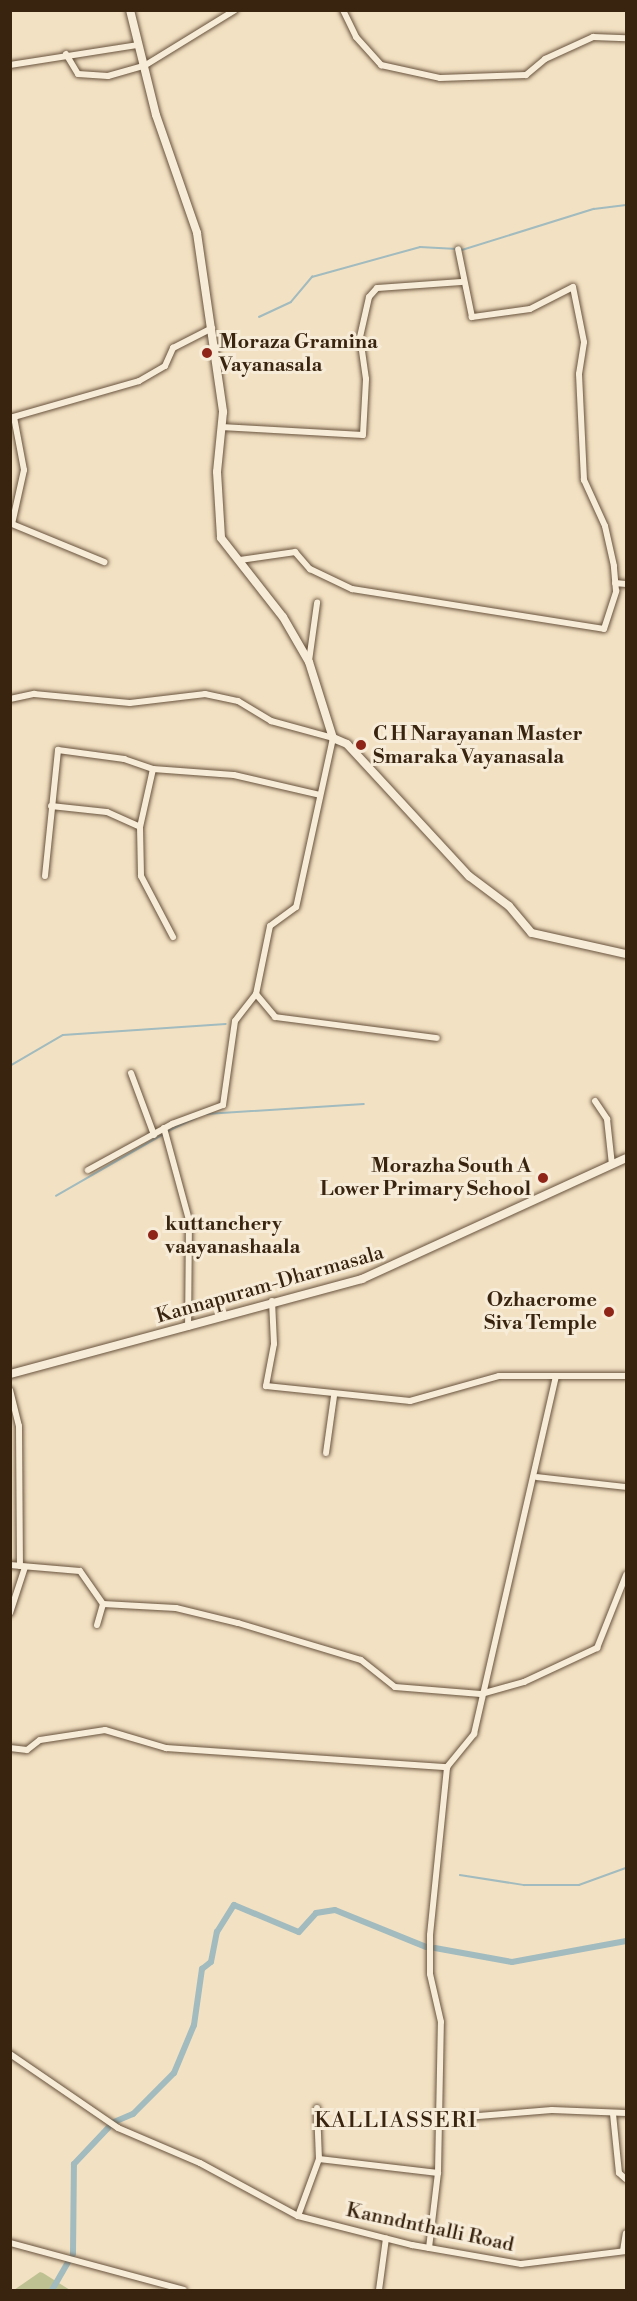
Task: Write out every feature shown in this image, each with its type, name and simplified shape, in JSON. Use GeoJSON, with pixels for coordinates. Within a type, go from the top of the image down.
{"type":"FeatureCollection","features":[{"type":"Feature","properties":{"kind":"main road"},"geometry":{"type":"LineString","coordinates":[[130,10],[144,66],[197,233],[212,328],[221,428],[217,472],[221,538],[240,560],[309,662],[333,738],[347,744],[469,876],[509,906],[531,933],[627,954]]}},
{"type":"Feature","properties":{"kind":"main road","name":"Kannapuram-Dharmasala"},"geometry":{"type":"LineString","coordinates":[[10,1374],[188,1328],[272,1300],[331,1288],[406,1262],[627,1158]]}},
{"type":"Feature","properties":{"kind":"street"},"geometry":{"type":"LineString","coordinates":[[66,54],[78,74],[108,76],[144,66],[235,10]]}},
{"type":"Feature","properties":{"kind":"street"},"geometry":{"type":"LineString","coordinates":[[343,10],[356,37],[381,65],[440,78],[526,75],[545,59],[592,37],[627,38]]}},
{"type":"Feature","properties":{"kind":"street"},"geometry":{"type":"LineString","coordinates":[[10,65],[66,54],[138,45]]}},
{"type":"Feature","properties":{"kind":"street"},"geometry":{"type":"LineString","coordinates":[[240,560],[295,552],[310,569],[352,589],[604,629],[615,583],[605,526],[584,480],[579,374],[584,342],[573,287],[530,309],[472,316],[462,282],[458,249]]}},
{"type":"Feature","properties":{"kind":"street"},"geometry":{"type":"LineString","coordinates":[[221,428],[363,435],[366,379],[360,338],[369,297],[377,288],[462,282]]}},
{"type":"Feature","properties":{"kind":"street"},"geometry":{"type":"LineString","coordinates":[[104,562],[12,524],[24,470],[12,417],[154,375],[173,348],[212,328]]}},
{"type":"Feature","properties":{"kind":"street"},"geometry":{"type":"LineString","coordinates":[[615,583],[627,584]]}},
{"type":"Feature","properties":{"kind":"street"},"geometry":{"type":"LineString","coordinates":[[309,662],[317,603]]}},
{"type":"Feature","properties":{"kind":"street"},"geometry":{"type":"LineString","coordinates":[[10,699],[34,694],[130,703],[205,694],[238,700],[271,721],[333,738],[296,907],[283,922],[270,926],[256,994],[235,1021],[223,1105],[164,1128],[88,1170]]}},
{"type":"Feature","properties":{"kind":"street"},"geometry":{"type":"LineString","coordinates":[[45,876],[58,750],[153,769],[234,775],[320,795]]}},
{"type":"Feature","properties":{"kind":"street"},"geometry":{"type":"LineString","coordinates":[[153,769],[140,828],[141,876],[173,937]]}},
{"type":"Feature","properties":{"kind":"street"},"geometry":{"type":"LineString","coordinates":[[51,806],[107,812],[140,828]]}},
{"type":"Feature","properties":{"kind":"street"},"geometry":{"type":"LineString","coordinates":[[256,994],[275,1017],[437,1038]]}},
{"type":"Feature","properties":{"kind":"street"},"geometry":{"type":"LineString","coordinates":[[131,1073],[153,1135]]}},
{"type":"Feature","properties":{"kind":"street"},"geometry":{"type":"LineString","coordinates":[[595,1101],[607,1119],[612,1165]]}},
{"type":"Feature","properties":{"kind":"street"},"geometry":{"type":"LineString","coordinates":[[164,1128],[189,1220],[188,1328]]}},
{"type":"Feature","properties":{"kind":"street"},"geometry":{"type":"LineString","coordinates":[[272,1300],[274,1344],[266,1386],[334,1396],[411,1401],[499,1376],[627,1376]]}},
{"type":"Feature","properties":{"kind":"street"},"geometry":{"type":"LineString","coordinates":[[429,2248],[442,2120],[441,2022],[430,1944],[447,1767],[474,1734],[481,1694],[537,1477],[556,1376]]}},
{"type":"Feature","properties":{"kind":"street"},"geometry":{"type":"LineString","coordinates":[[10,1390],[19,1426],[22,1567],[10,1613]]}},
{"type":"Feature","properties":{"kind":"street"},"geometry":{"type":"LineString","coordinates":[[326,1453],[334,1396]]}},
{"type":"Feature","properties":{"kind":"street"},"geometry":{"type":"LineString","coordinates":[[537,1477],[627,1487]]}},
{"type":"Feature","properties":{"kind":"street"},"geometry":{"type":"LineString","coordinates":[[10,1565],[80,1571],[103,1604]]}},
{"type":"Feature","properties":{"kind":"street"},"geometry":{"type":"LineString","coordinates":[[103,1604],[176,1608],[238,1623],[361,1660],[395,1687],[481,1694],[524,1682],[597,1648],[627,1575]]}},
{"type":"Feature","properties":{"kind":"street"},"geometry":{"type":"LineString","coordinates":[[97,1625],[103,1604]]}},
{"type":"Feature","properties":{"kind":"street"},"geometry":{"type":"LineString","coordinates":[[10,1748],[27,1750],[40,1740],[105,1730],[166,1748],[447,1767]]}},
{"type":"Feature","properties":{"kind":"street","name":"Kanndnthalli Road"},"geometry":{"type":"LineString","coordinates":[[10,2054],[118,2128],[200,2163],[298,2216],[429,2248],[522,2264],[625,2251]]}},
{"type":"Feature","properties":{"kind":"street"},"geometry":{"type":"LineString","coordinates":[[298,2216],[319,2159],[317,2108]]}},
{"type":"Feature","properties":{"kind":"street"},"geometry":{"type":"LineString","coordinates":[[442,2120],[552,2110],[627,2113]]}},
{"type":"Feature","properties":{"kind":"street"},"geometry":{"type":"LineString","coordinates":[[613,2114],[619,2173],[627,2179]]}},
{"type":"Feature","properties":{"kind":"street"},"geometry":{"type":"LineString","coordinates":[[319,2159],[438,2173]]}},
{"type":"Feature","properties":{"kind":"street"},"geometry":{"type":"LineString","coordinates":[[625,2251],[627,2233]]}},
{"type":"Feature","properties":{"kind":"street"},"geometry":{"type":"LineString","coordinates":[[379,2290],[386,2238]]}},
{"type":"Feature","properties":{"kind":"street"},"geometry":{"type":"LineString","coordinates":[[10,2243],[184,2290]]}},
{"type":"Feature","properties":{"kind":"green space"},"geometry":{"type":"Polygon","coordinates":[[[40,2272],[43,2273],[70,2290],[14,2290],[40,2272]]]}},
{"type":"Feature","properties":{"kind":"waterway"},"geometry":{"type":"LineString","coordinates":[[462,250],[594,209],[626,205]]}},
{"type":"Feature","properties":{"kind":"waterway"},"geometry":{"type":"LineString","coordinates":[[259,317],[291,302],[312,277],[420,247],[457,249]]}},
{"type":"Feature","properties":{"kind":"waterway"},"geometry":{"type":"LineString","coordinates":[[10,1066],[63,1035],[226,1024]]}},
{"type":"Feature","properties":{"kind":"waterway"},"geometry":{"type":"LineString","coordinates":[[206,1114],[364,1104]]}},
{"type":"Feature","properties":{"kind":"waterway"},"geometry":{"type":"LineString","coordinates":[[168,1131],[196,1118]]}},
{"type":"Feature","properties":{"kind":"waterway"},"geometry":{"type":"LineString","coordinates":[[56,1196],[164,1134]]}},
{"type":"Feature","properties":{"kind":"waterway"},"geometry":{"type":"LineString","coordinates":[[460,1875],[524,1885],[579,1885],[626,1868]]}},
{"type":"Feature","properties":{"kind":"waterway"},"geometry":{"type":"LineString","coordinates":[[114,2122],[133,2114],[174,2073],[194,2025],[202,1969],[211,1962],[217,1932],[234,1905],[299,1932],[316,1913],[335,1910],[426,1947]]}},
{"type":"Feature","properties":{"kind":"waterway"},"geometry":{"type":"LineString","coordinates":[[435,1948],[512,1962],[626,1941]]}},
{"type":"Feature","properties":{"kind":"waterway"},"geometry":{"type":"LineString","coordinates":[[73,2254],[74,2164],[108,2128]]}},
{"type":"Feature","properties":{"kind":"waterway"},"geometry":{"type":"LineString","coordinates":[[52,2290],[70,2259]]}},
{"type":"Feature","properties":{"kind":"waterway"},"geometry":{"type":"LineString","coordinates":[[64,2269],[69,2262]]}},
{"type":"Feature","properties":{"kind":"place","name":"Moraza Gramina Vayanasala"},"geometry":{"type":"Point","coordinates":[207,353]}},
{"type":"Feature","properties":{"kind":"place","name":"C H Narayanan Master Smaraka Vayanasala"},"geometry":{"type":"Point","coordinates":[361,745]}},
{"type":"Feature","properties":{"kind":"place","name":"Morazha South A Lower Primary School"},"geometry":{"type":"Point","coordinates":[543,1178]}},
{"type":"Feature","properties":{"kind":"place","name":"kuttanchery vaayanashaala"},"geometry":{"type":"Point","coordinates":[153,1235]}},
{"type":"Feature","properties":{"kind":"place","name":"Ozhacrome Siva Temple"},"geometry":{"type":"Point","coordinates":[609,1312]}},
{"type":"Feature","properties":{"kind":"district","name":"KALLIASSERI"},"geometry":{"type":"Point","coordinates":[396,2121]}}]}
